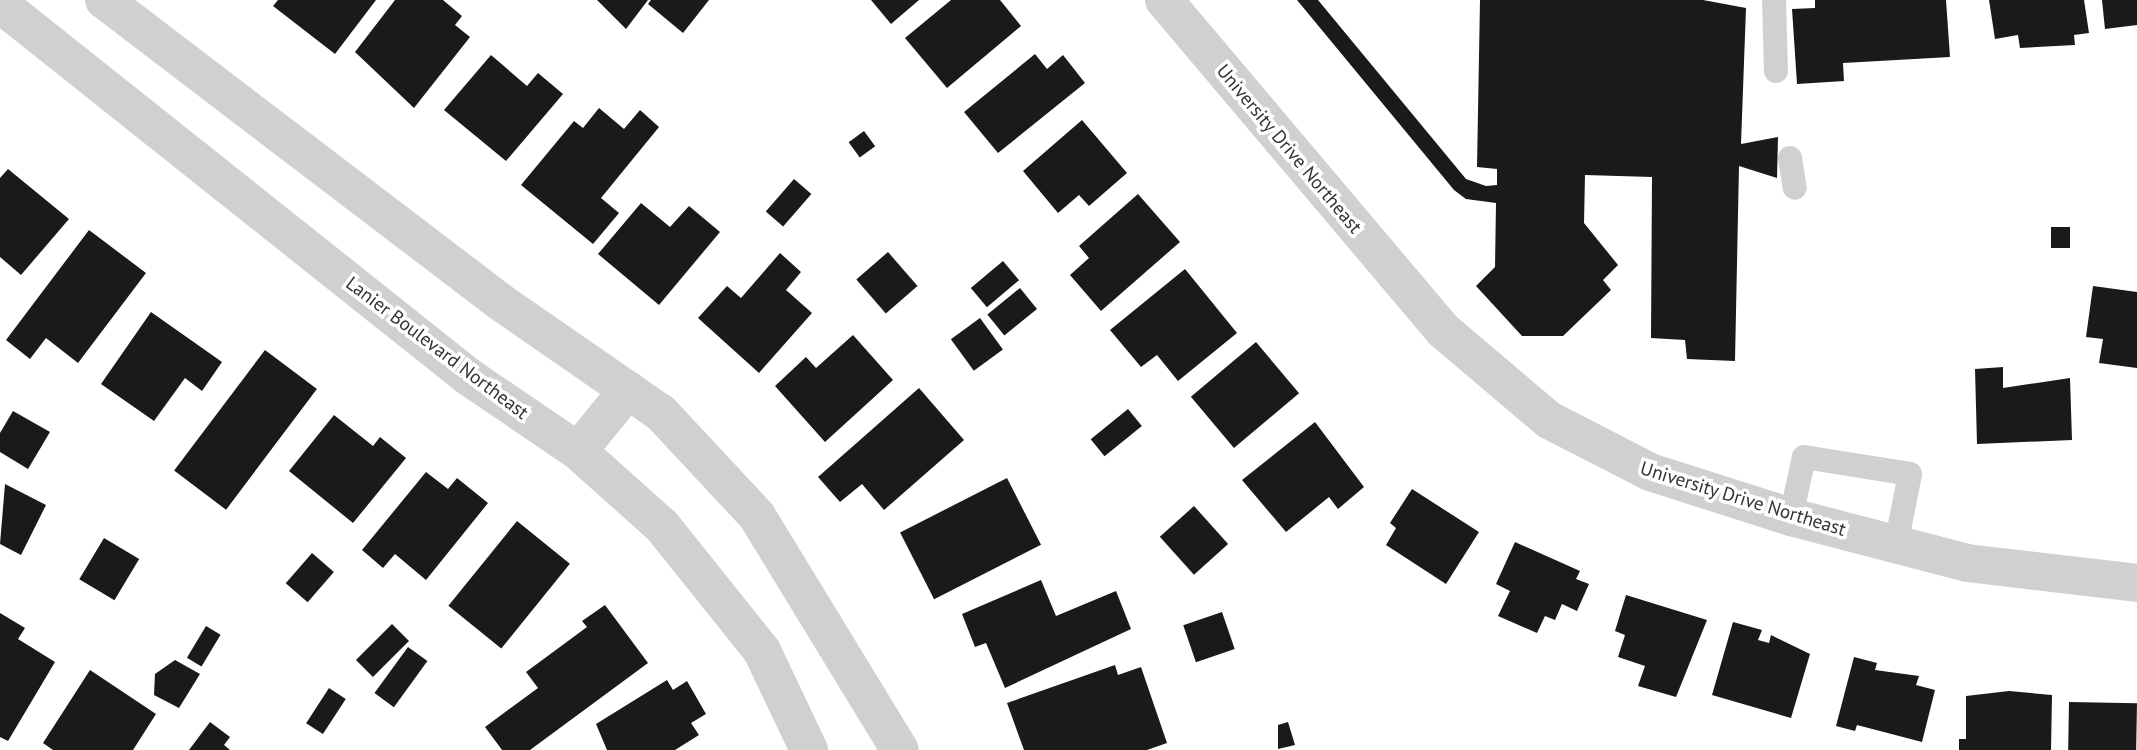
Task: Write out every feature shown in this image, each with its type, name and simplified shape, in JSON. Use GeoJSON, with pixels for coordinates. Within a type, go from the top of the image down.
{"type":"FeatureCollection","features":[{"type":"Feature","properties":{"kind":"street"},"geometry":{"type":"LineString","coordinates":[[104,0],[499,301],[661,413],[757,516],[900,750]]}},
{"type":"Feature","properties":{"kind":"street","name":"University Drive Northeast"},"geometry":{"type":"LineString","coordinates":[[1164,0],[1444,331],[1513,396],[1650,472],[1791,517],[1896,545],[2008,569],[2137,583]]}},
{"type":"Feature","properties":{"kind":"street","name":"Lanier Boulevard Northeast"},"geometry":{"type":"LineString","coordinates":[[0,4],[469,377],[578,451],[662,526],[762,651],[809,750]]}},
{"type":"Feature","properties":{"kind":"street"},"geometry":{"type":"LineString","coordinates":[[578,451],[628,390]]}},
{"type":"Feature","properties":{"kind":"lane"},"geometry":{"type":"LineString","coordinates":[[1774,0],[1776,71]]}},
{"type":"Feature","properties":{"kind":"lane"},"geometry":{"type":"LineString","coordinates":[[1790,158],[1796,188]]}},
{"type":"Feature","properties":{"kind":"lane"},"geometry":{"type":"LineString","coordinates":[[1791,517],[1804,457],[1910,474],[1896,545]]}},
{"type":"Feature","properties":{"kind":"building"},"geometry":{"type":"Polygon","coordinates":[[[278,0],[376,0],[335,54],[273,6],[278,0]]]}},
{"type":"Feature","properties":{"kind":"building"},"geometry":{"type":"Polygon","coordinates":[[[395,0],[443,0],[462,16],[455,25],[470,37],[414,108],[355,52],[395,0]]]}},
{"type":"Feature","properties":{"kind":"building"},"geometry":{"type":"Polygon","coordinates":[[[597,0],[648,0],[626,29],[597,0]]]}},
{"type":"Feature","properties":{"kind":"building"},"geometry":{"type":"Polygon","coordinates":[[[651,0],[709,0],[683,33],[648,4],[651,0]]]}},
{"type":"Feature","properties":{"kind":"building"},"geometry":{"type":"Polygon","coordinates":[[[871,0],[919,0],[891,24],[871,0]]]}},
{"type":"Feature","properties":{"kind":"building"},"geometry":{"type":"Polygon","coordinates":[[[951,0],[1000,0],[1021,26],[947,88],[905,38],[951,0]]]}},
{"type":"Feature","properties":{"kind":"building"},"geometry":{"type":"Polygon","coordinates":[[[1297,0],[1318,0],[1466,179],[1486,186],[1497,185],[1497,169],[1477,167],[1480,0],[1703,0],[1746,8],[1741,144],[1778,137],[1777,178],[1739,166],[1735,361],[1687,359],[1685,340],[1651,338],[1652,177],[1585,175],[1584,223],[1618,265],[1603,280],[1611,290],[1563,336],[1522,336],[1476,286],[1495,267],[1496,203],[1466,199],[1454,190],[1297,0]]]}},
{"type":"Feature","properties":{"kind":"building"},"geometry":{"type":"Polygon","coordinates":[[[1815,0],[1946,0],[1950,57],[1843,63],[1844,81],[1797,84],[1792,9],[1815,8],[1815,0]]]}},
{"type":"Feature","properties":{"kind":"building"},"geometry":{"type":"Polygon","coordinates":[[[1989,0],[2084,0],[2089,33],[2074,35],[2075,45],[2020,48],[2018,35],[1995,39],[1989,0]]]}},
{"type":"Feature","properties":{"kind":"building"},"geometry":{"type":"Polygon","coordinates":[[[2102,0],[2137,0],[2137,25],[2105,29],[2102,0]]]}},
{"type":"Feature","properties":{"kind":"building"},"geometry":{"type":"Polygon","coordinates":[[[1035,54],[1047,69],[1063,55],[1085,83],[998,153],[964,112],[1035,54]]]}},
{"type":"Feature","properties":{"kind":"building"},"geometry":{"type":"Polygon","coordinates":[[[491,55],[527,86],[538,73],[563,94],[506,161],[444,110],[491,55]]]}},
{"type":"Feature","properties":{"kind":"building"},"geometry":{"type":"Polygon","coordinates":[[[599,108],[624,129],[640,110],[659,127],[601,198],[619,213],[593,244],[521,185],[574,121],[583,128],[599,108]]]}},
{"type":"Feature","properties":{"kind":"building"},"geometry":{"type":"Polygon","coordinates":[[[1082,120],[1127,173],[1089,206],[1079,195],[1058,213],[1023,171],[1082,120]]]}},
{"type":"Feature","properties":{"kind":"building"},"geometry":{"type":"Polygon","coordinates":[[[864,131],[875,146],[860,158],[849,142],[864,131]]]}},
{"type":"Feature","properties":{"kind":"building"},"geometry":{"type":"Polygon","coordinates":[[[8,169],[69,219],[21,275],[0,257],[0,178],[8,169]]]}},
{"type":"Feature","properties":{"kind":"building"},"geometry":{"type":"Polygon","coordinates":[[[794,179],[811,194],[783,227],[766,211],[794,179]]]}},
{"type":"Feature","properties":{"kind":"building"},"geometry":{"type":"Polygon","coordinates":[[[1138,194],[1180,242],[1101,311],[1070,275],[1089,258],[1079,246],[1138,194]]]}},
{"type":"Feature","properties":{"kind":"building"},"geometry":{"type":"Polygon","coordinates":[[[641,203],[670,227],[689,206],[720,232],[659,305],[598,254],[641,203]]]}},
{"type":"Feature","properties":{"kind":"building"},"geometry":{"type":"Polygon","coordinates":[[[2051,227],[2070,227],[2070,248],[2051,248],[2051,227]]]}},
{"type":"Feature","properties":{"kind":"building"},"geometry":{"type":"Polygon","coordinates":[[[89,230],[146,273],[78,363],[46,338],[30,359],[6,340],[89,230]]]}},
{"type":"Feature","properties":{"kind":"building"},"geometry":{"type":"Polygon","coordinates":[[[888,252],[918,286],[886,314],[856,280],[888,252]]]}},
{"type":"Feature","properties":{"kind":"building"},"geometry":{"type":"Polygon","coordinates":[[[780,253],[801,272],[786,290],[812,313],[759,373],[698,318],[727,286],[741,298],[780,253]]]}},
{"type":"Feature","properties":{"kind":"building"},"geometry":{"type":"Polygon","coordinates":[[[1003,261],[1019,280],[987,307],[971,288],[1003,261]]]}},
{"type":"Feature","properties":{"kind":"building"},"geometry":{"type":"Polygon","coordinates":[[[1185,269],[1237,333],[1178,381],[1157,355],[1141,367],[1110,330],[1185,269]]]}},
{"type":"Feature","properties":{"kind":"building"},"geometry":{"type":"Polygon","coordinates":[[[2093,286],[2137,292],[2137,368],[2099,363],[2103,339],[2086,337],[2093,286]]]}},
{"type":"Feature","properties":{"kind":"building"},"geometry":{"type":"Polygon","coordinates":[[[1020,288],[1037,309],[1004,335],[987,314],[1020,288]]]}},
{"type":"Feature","properties":{"kind":"building"},"geometry":{"type":"Polygon","coordinates":[[[151,312],[222,362],[202,391],[185,378],[154,421],[101,384],[151,312]]]}},
{"type":"Feature","properties":{"kind":"building"},"geometry":{"type":"Polygon","coordinates":[[[980,318],[1003,350],[974,371],[951,339],[980,318]]]}},
{"type":"Feature","properties":{"kind":"building"},"geometry":{"type":"Polygon","coordinates":[[[853,335],[893,380],[825,442],[775,386],[806,357],[816,368],[853,335]]]}},
{"type":"Feature","properties":{"kind":"building"},"geometry":{"type":"Polygon","coordinates":[[[1256,342],[1299,393],[1234,448],[1191,397],[1256,342]]]}},
{"type":"Feature","properties":{"kind":"building"},"geometry":{"type":"Polygon","coordinates":[[[265,350],[317,389],[226,510],[174,471],[265,350]]]}},
{"type":"Feature","properties":{"kind":"building"},"geometry":{"type":"Polygon","coordinates":[[[2003,367],[2003,388],[2070,378],[2072,440],[1977,444],[1975,369],[2003,367]]]}},
{"type":"Feature","properties":{"kind":"building"},"geometry":{"type":"Polygon","coordinates":[[[919,388],[964,440],[884,510],[862,484],[840,502],[818,477],[919,388]]]}},
{"type":"Feature","properties":{"kind":"building"},"geometry":{"type":"Polygon","coordinates":[[[1128,409],[1142,426],[1105,456],[1091,439],[1128,409]]]}},
{"type":"Feature","properties":{"kind":"building"},"geometry":{"type":"Polygon","coordinates":[[[13,411],[50,432],[28,469],[0,452],[0,433],[13,411]]]}},
{"type":"Feature","properties":{"kind":"building"},"geometry":{"type":"Polygon","coordinates":[[[334,415],[373,446],[380,437],[406,458],[353,523],[289,471],[334,415]]]}},
{"type":"Feature","properties":{"kind":"building"},"geometry":{"type":"Polygon","coordinates":[[[1315,422],[1364,487],[1338,509],[1329,497],[1286,532],[1242,480],[1315,422]]]}},
{"type":"Feature","properties":{"kind":"building"},"geometry":{"type":"Polygon","coordinates":[[[426,472],[448,489],[457,478],[488,503],[426,580],[395,554],[383,568],[362,550],[426,472]]]}},
{"type":"Feature","properties":{"kind":"building"},"geometry":{"type":"Polygon","coordinates":[[[1007,478],[1041,545],[934,599],[900,532],[1007,478]]]}},
{"type":"Feature","properties":{"kind":"building"},"geometry":{"type":"Polygon","coordinates":[[[5,484],[46,505],[21,555],[0,544],[5,484]]]}},
{"type":"Feature","properties":{"kind":"building"},"geometry":{"type":"Polygon","coordinates":[[[1412,489],[1479,532],[1446,584],[1386,545],[1396,528],[1390,523],[1412,489]]]}},
{"type":"Feature","properties":{"kind":"building"},"geometry":{"type":"Polygon","coordinates":[[[1194,506],[1228,544],[1194,575],[1160,537],[1194,506]]]}},
{"type":"Feature","properties":{"kind":"building"},"geometry":{"type":"Polygon","coordinates":[[[517,521],[570,564],[501,649],[448,606],[517,521]]]}},
{"type":"Feature","properties":{"kind":"building"},"geometry":{"type":"Polygon","coordinates":[[[104,538],[139,559],[114,600],[79,579],[104,538]]]}},
{"type":"Feature","properties":{"kind":"building"},"geometry":{"type":"Polygon","coordinates":[[[1515,542],[1580,571],[1576,579],[1589,584],[1577,611],[1562,604],[1555,620],[1545,616],[1537,633],[1498,616],[1510,591],[1496,584],[1515,542]]]}},
{"type":"Feature","properties":{"kind":"building"},"geometry":{"type":"Polygon","coordinates":[[[312,553],[334,572],[308,602],[286,583],[312,553]]]}},
{"type":"Feature","properties":{"kind":"building"},"geometry":{"type":"Polygon","coordinates":[[[1041,580],[1056,616],[1116,591],[1131,629],[1005,688],[986,643],[975,647],[962,614],[1041,580]]]}},
{"type":"Feature","properties":{"kind":"building"},"geometry":{"type":"Polygon","coordinates":[[[1626,595],[1707,620],[1676,697],[1638,686],[1645,666],[1618,657],[1625,635],[1615,631],[1626,595]]]}},
{"type":"Feature","properties":{"kind":"building"},"geometry":{"type":"Polygon","coordinates":[[[605,605],[648,663],[530,750],[502,750],[485,727],[538,688],[526,672],[587,627],[582,621],[605,605]]]}},
{"type":"Feature","properties":{"kind":"building"},"geometry":{"type":"Polygon","coordinates":[[[1222,612],[1235,649],[1196,662],[1183,625],[1222,612]]]}},
{"type":"Feature","properties":{"kind":"building"},"geometry":{"type":"Polygon","coordinates":[[[0,613],[25,628],[18,639],[55,662],[8,741],[0,737],[0,613]]]}},
{"type":"Feature","properties":{"kind":"building"},"geometry":{"type":"Polygon","coordinates":[[[1733,622],[1762,630],[1758,640],[1769,643],[1771,635],[1810,654],[1791,718],[1712,695],[1733,622]]]}},
{"type":"Feature","properties":{"kind":"building"},"geometry":{"type":"Polygon","coordinates":[[[392,624],[409,641],[373,677],[356,660],[392,624]]]}},
{"type":"Feature","properties":{"kind":"building"},"geometry":{"type":"Polygon","coordinates":[[[206,626],[221,635],[202,666],[187,658],[206,626]]]}},
{"type":"Feature","properties":{"kind":"building"},"geometry":{"type":"Polygon","coordinates":[[[408,647],[427,661],[394,707],[374,693],[408,647]]]}},
{"type":"Feature","properties":{"kind":"building"},"geometry":{"type":"Polygon","coordinates":[[[1854,657],[1877,663],[1875,670],[1919,676],[1916,685],[1935,690],[1922,742],[1857,725],[1855,731],[1836,726],[1854,657]]]}},
{"type":"Feature","properties":{"kind":"building"},"geometry":{"type":"Polygon","coordinates":[[[175,660],[200,674],[179,708],[154,695],[155,674],[175,660]]]}},
{"type":"Feature","properties":{"kind":"building"},"geometry":{"type":"Polygon","coordinates":[[[1115,665],[1118,675],[1141,667],[1167,743],[1147,750],[1024,750],[1007,703],[1115,665]]]}},
{"type":"Feature","properties":{"kind":"building"},"geometry":{"type":"Polygon","coordinates":[[[90,670],[156,714],[133,750],[53,750],[43,743],[90,670]]]}},
{"type":"Feature","properties":{"kind":"building"},"geometry":{"type":"Polygon","coordinates":[[[667,680],[673,690],[687,681],[706,714],[691,723],[699,735],[675,750],[607,750],[596,724],[667,680]]]}},
{"type":"Feature","properties":{"kind":"building"},"geometry":{"type":"Polygon","coordinates":[[[329,688],[346,699],[323,734],[306,723],[329,688]]]}},
{"type":"Feature","properties":{"kind":"building"},"geometry":{"type":"Polygon","coordinates":[[[2009,691],[2052,695],[2051,750],[1959,750],[1959,739],[1966,739],[1966,696],[2009,691]]]}},
{"type":"Feature","properties":{"kind":"building"},"geometry":{"type":"Polygon","coordinates":[[[2069,702],[2137,703],[2136,750],[2068,750],[2069,702]]]}},
{"type":"Feature","properties":{"kind":"building"},"geometry":{"type":"Polygon","coordinates":[[[210,722],[230,737],[224,745],[230,750],[189,750],[210,722]]]}},
{"type":"Feature","properties":{"kind":"building"},"geometry":{"type":"Polygon","coordinates":[[[1288,722],[1295,745],[1278,749],[1278,725],[1288,722]]]}}]}
